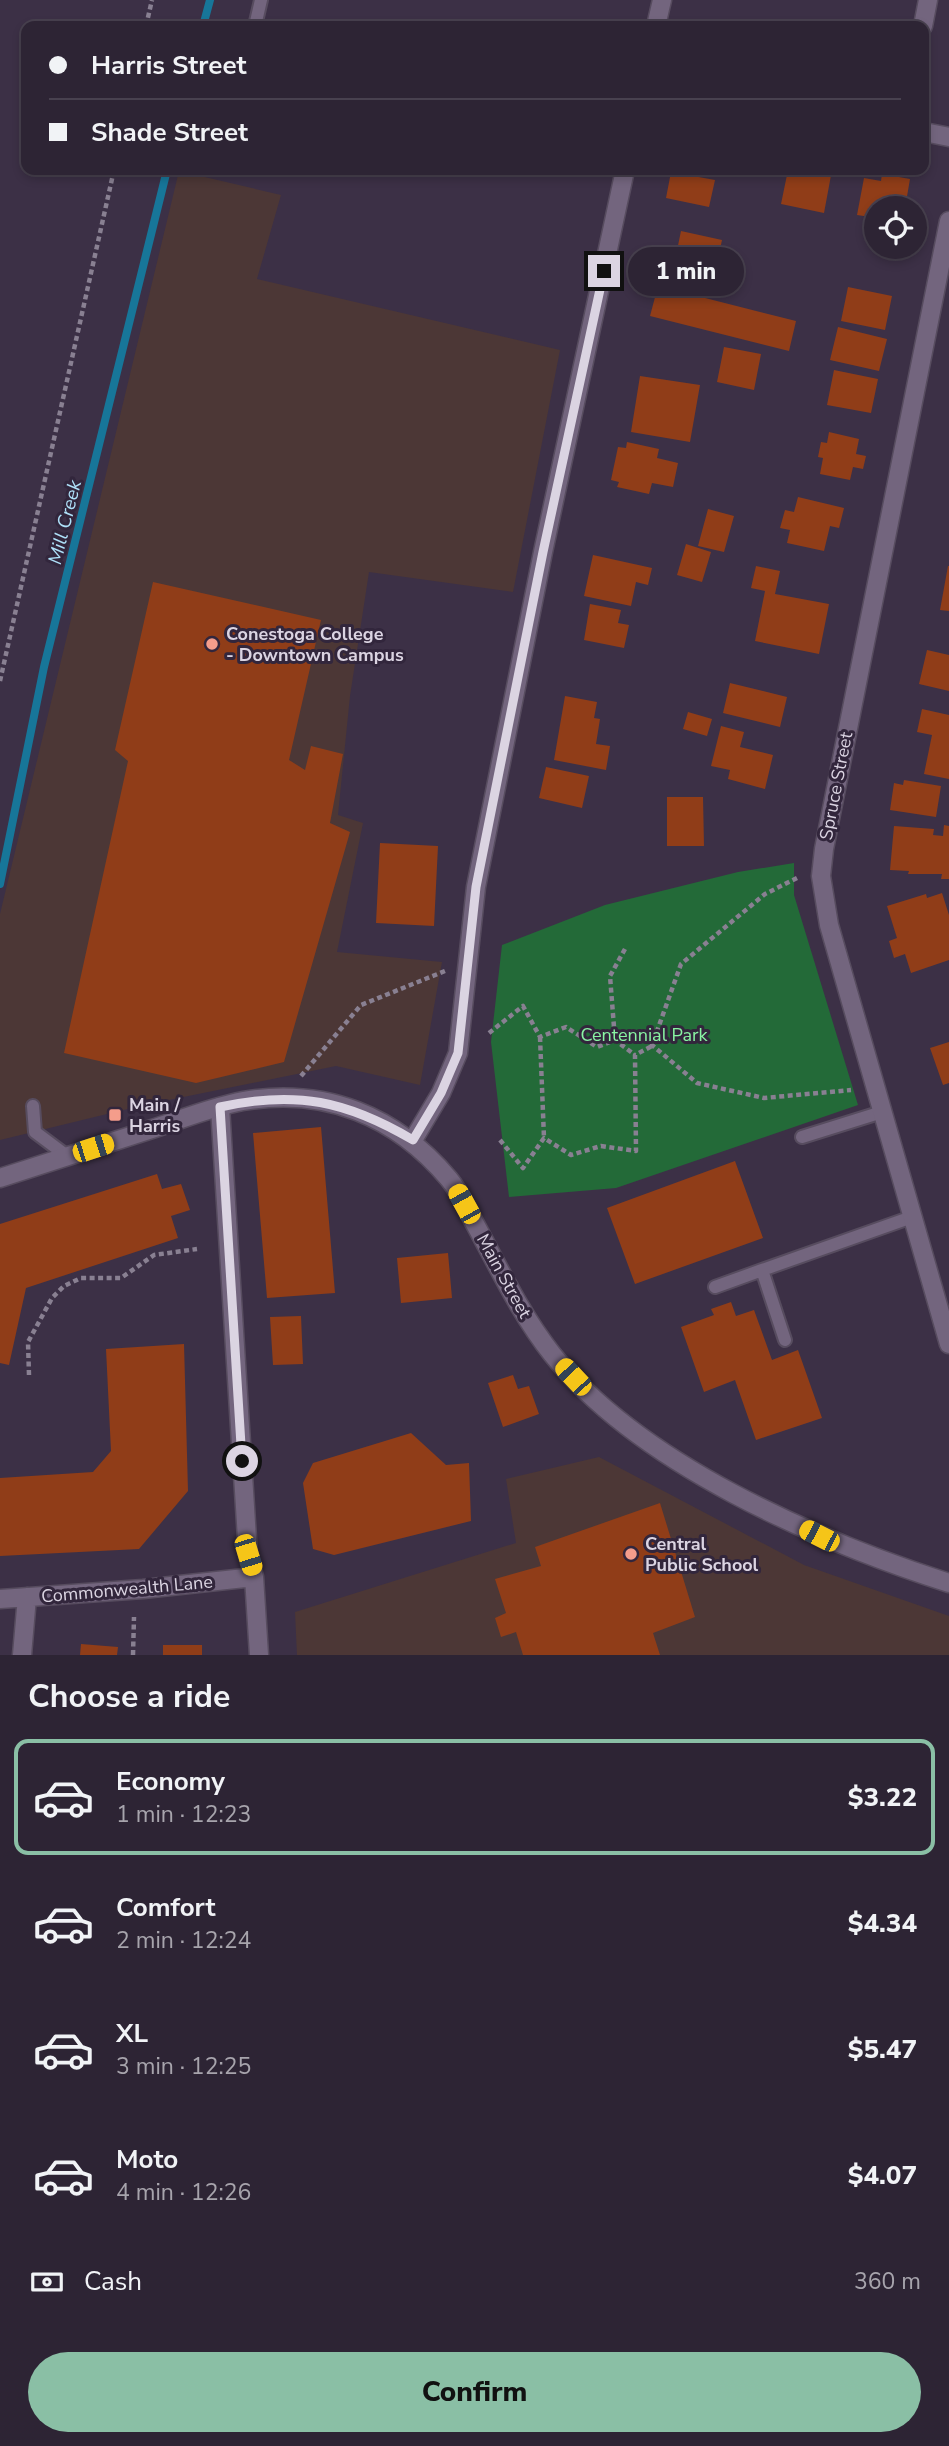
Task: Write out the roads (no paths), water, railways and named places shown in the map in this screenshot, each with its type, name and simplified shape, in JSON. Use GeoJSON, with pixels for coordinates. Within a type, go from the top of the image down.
{"type":"FeatureCollection","features":[{"type":"Feature","properties":{"kind":"street"},"geometry":{"type":"LineString","coordinates":[[657,21],[662,0]]}},
{"type":"Feature","properties":{"kind":"street"},"geometry":{"type":"LineString","coordinates":[[924,21],[928,0]]}},
{"type":"Feature","properties":{"kind":"street"},"geometry":{"type":"LineString","coordinates":[[929,133],[949,136]]}},
{"type":"Feature","properties":{"kind":"street"},"geometry":{"type":"LineString","coordinates":[[413,1140],[454,1068],[462,1027],[466,962],[476,887],[543,552],[624,175]]}},
{"type":"Feature","properties":{"kind":"street","name":"Spruce Street"},"geometry":{"type":"LineString","coordinates":[[949,221],[821,876],[829,925],[949,1344]]}},
{"type":"Feature","properties":{"kind":"street","name":"Main Street"},"geometry":{"type":"LineString","coordinates":[[0,1178],[220,1107],[294,1097],[353,1110],[376,1119],[413,1140],[452,1182],[552,1355],[614,1416],[700,1473],[764,1509],[873,1558],[949,1583]]}},
{"type":"Feature","properties":{"kind":"street"},"geometry":{"type":"LineString","coordinates":[[220,1107],[248,1555],[254,1577],[259,1655]]}},
{"type":"Feature","properties":{"kind":"street","name":"Commonwealth Lane"},"geometry":{"type":"LineString","coordinates":[[0,1598],[143,1590],[254,1577]]}},
{"type":"Feature","properties":{"kind":"street"},"geometry":{"type":"LineString","coordinates":[[22,1655],[27,1597]]}},
{"type":"Feature","properties":{"kind":"lane"},"geometry":{"type":"LineString","coordinates":[[256,21],[261,0]]}},
{"type":"Feature","properties":{"kind":"lane"},"geometry":{"type":"LineString","coordinates":[[33,1106],[35,1132],[67,1156]]}},
{"type":"Feature","properties":{"kind":"lane"},"geometry":{"type":"LineString","coordinates":[[802,1137],[882,1112]]}},
{"type":"Feature","properties":{"kind":"lane"},"geometry":{"type":"LineString","coordinates":[[715,1287],[912,1217]]}},
{"type":"Feature","properties":{"kind":"lane"},"geometry":{"type":"LineString","coordinates":[[762,1270],[785,1340]]}},
{"type":"Feature","properties":{"kind":"waterway","name":"Mill Creek"},"geometry":{"type":"LineString","coordinates":[[204,21],[210,0]]}},
{"type":"Feature","properties":{"kind":"waterway","name":"Mill Creek"},"geometry":{"type":"LineString","coordinates":[[0,884],[44,667],[166,175]]}},
{"type":"Feature","properties":{"kind":"place","name":"Conestoga College - Downtown Campus"},"geometry":{"type":"Point","coordinates":[212,644]}},
{"type":"Feature","properties":{"kind":"place","name":"Main / Harris"},"geometry":{"type":"Point","coordinates":[115,1115]}},
{"type":"Feature","properties":{"kind":"place","name":"Central Public School"},"geometry":{"type":"Point","coordinates":[631,1554]}},
{"type":"Feature","properties":{"kind":"park label","name":"Centennial Park"},"geometry":{"type":"Point","coordinates":[644,1035]}}]}
